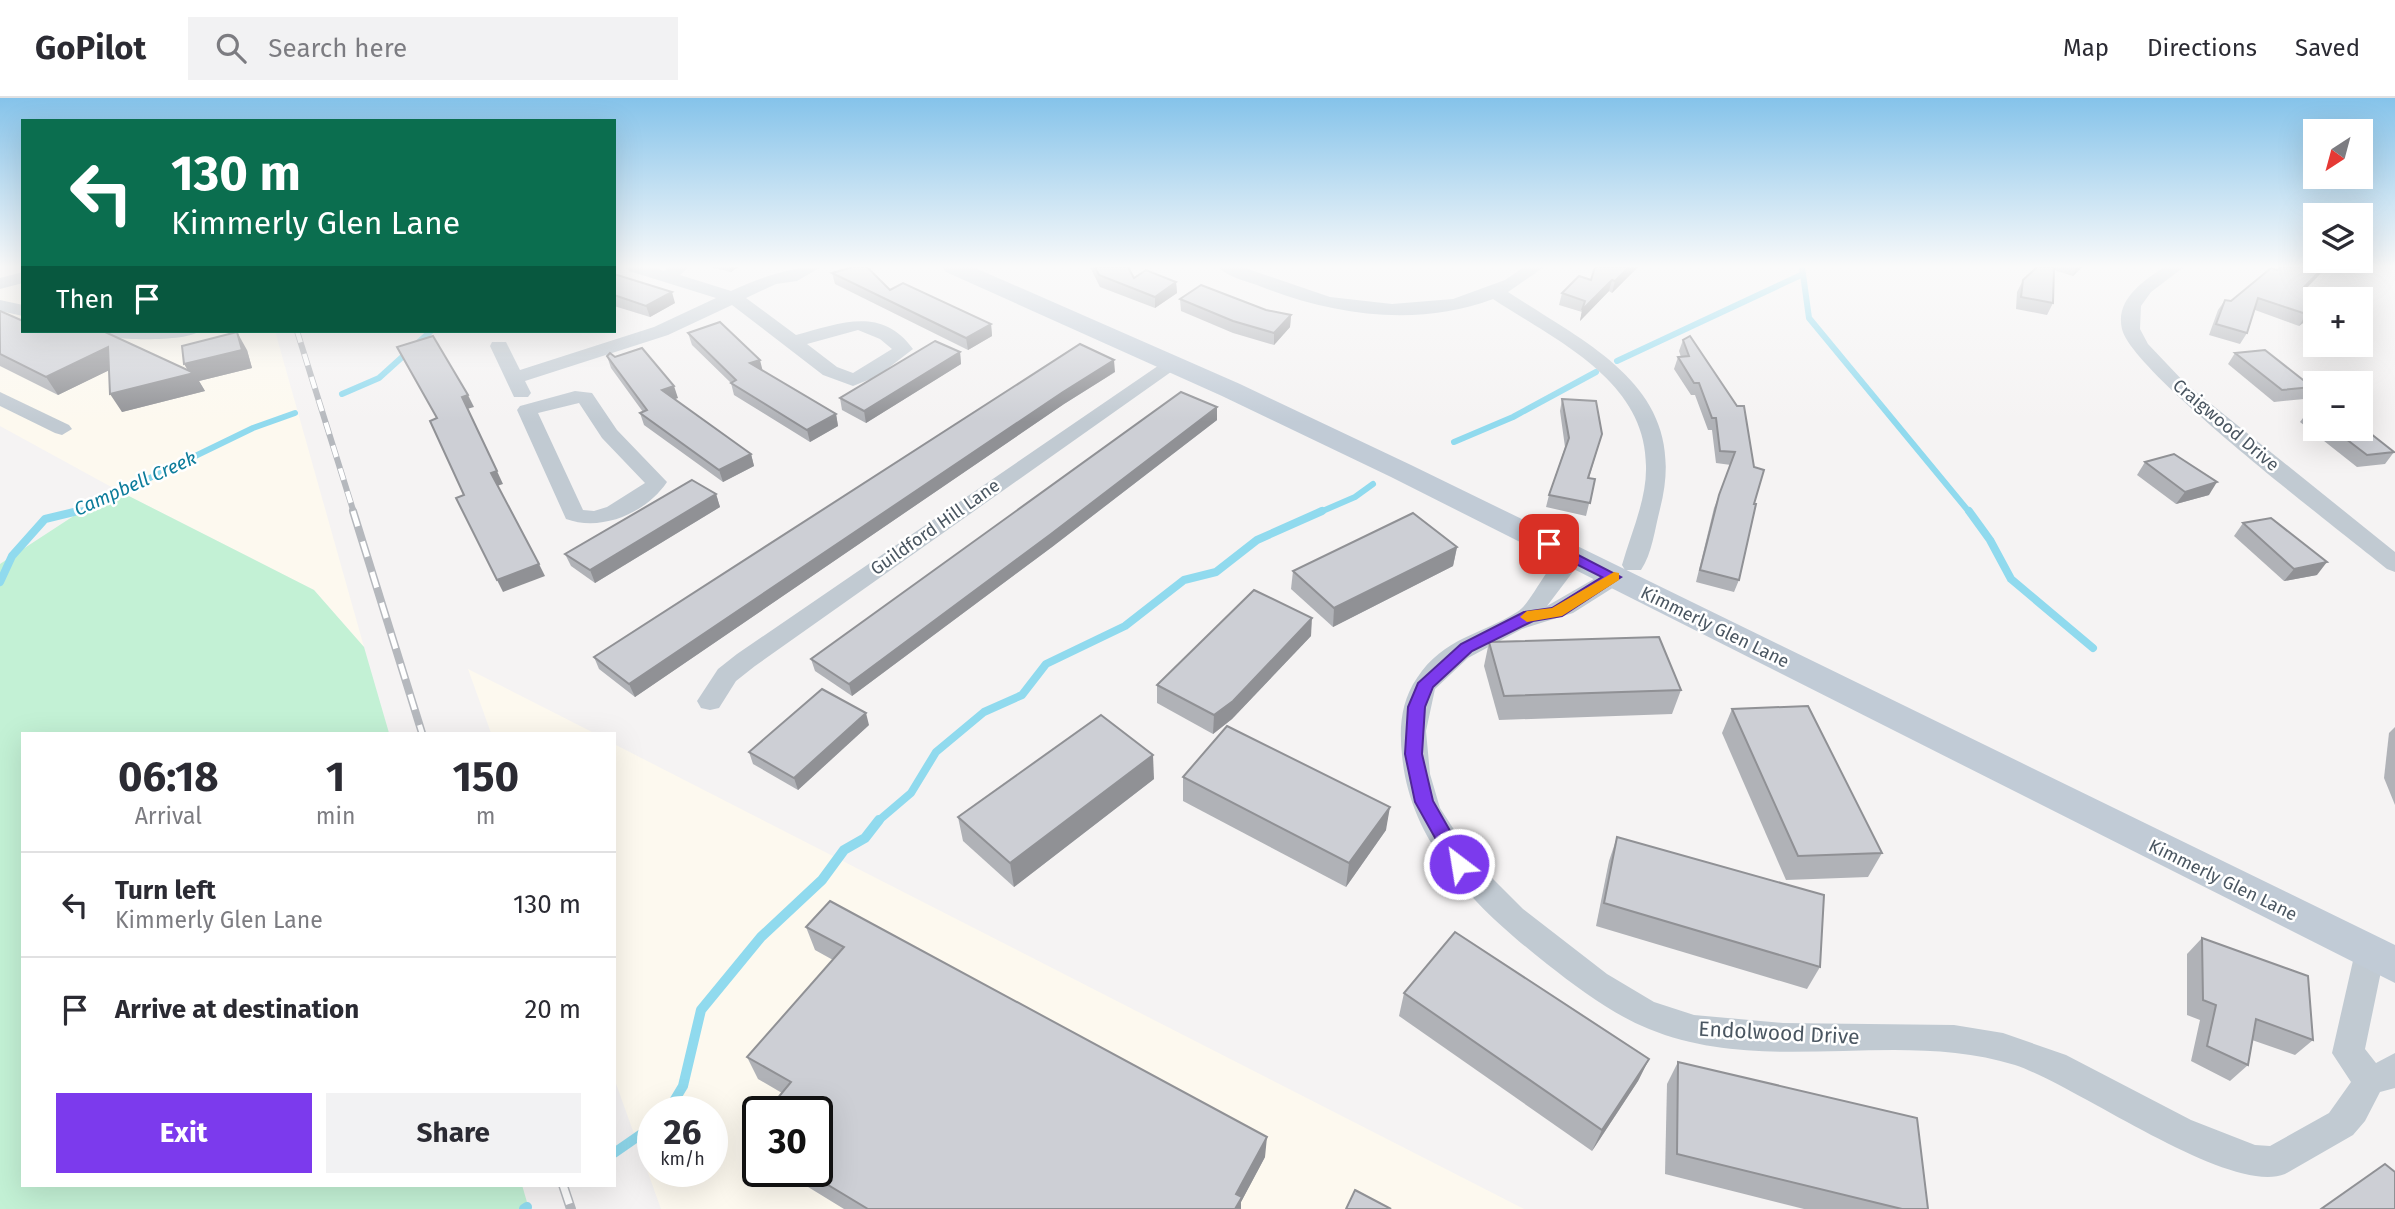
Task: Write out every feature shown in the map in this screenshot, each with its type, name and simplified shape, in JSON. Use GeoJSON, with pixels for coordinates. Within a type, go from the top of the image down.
{"type":"FeatureCollection","features":[{"type":"Feature","properties":{"kind":"street"},"geometry":{"type":"LineString","coordinates":[[515,378],[662,331],[689,319]]}},
{"type":"Feature","properties":{"kind":"street"},"geometry":{"type":"LineString","coordinates":[[762,319],[830,371],[853,380],[871,372],[904,349],[887,335],[859,324],[793,342]]}},
{"type":"Feature","properties":{"kind":"street","name":"Kimmerly Glen Lane"},"geometry":{"type":"LineString","coordinates":[[1071,319],[1171,363],[1574,556],[1624,571],[2382,959]]}},
{"type":"Feature","properties":{"kind":"street"},"geometry":{"type":"LineString","coordinates":[[1535,319],[1607,367],[1642,407],[1652,429],[1658,463],[1624,571]]}},
{"type":"Feature","properties":{"kind":"street","name":"Craigwood Drive"},"geometry":{"type":"LineString","coordinates":[[2131,319],[2131,329],[2140,346],[2178,387],[2395,564]]}},
{"type":"Feature","properties":{"kind":"street"},"geometry":{"type":"LineString","coordinates":[[131,333],[161,333]]}},
{"type":"Feature","properties":{"kind":"street"},"geometry":{"type":"LineString","coordinates":[[499,346],[515,378],[527,410],[574,514],[583,519],[597,519],[652,488],[656,482],[609,434],[585,397],[575,397],[527,410]]}},
{"type":"Feature","properties":{"kind":"street","name":"Guildford Hill Lane"},"geometry":{"type":"LineString","coordinates":[[710,701],[727,675],[746,660],[1171,363]]}},
{"type":"Feature","properties":{"kind":"street"},"geometry":{"type":"LineString","coordinates":[[0,398],[62,429]]}},
{"type":"Feature","properties":{"kind":"street","name":"Endolwood Drive"},"geometry":{"type":"LineString","coordinates":[[1529,616],[1542,594],[1574,556]]}},
{"type":"Feature","properties":{"kind":"street","name":"Endolwood Drive"},"geometry":{"type":"LineString","coordinates":[[1624,571],[1556,612],[1529,616],[1466,648],[1426,683],[1413,720],[1413,754],[1424,802],[1450,852],[1492,901],[1567,962],[1629,1004],[1668,1023],[1695,1029],[1817,1039],[1934,1038],[2002,1046],[2072,1075],[2170,1127],[2247,1161],[2261,1164],[2273,1162],[2342,1124],[2382,1074],[2348,1053],[2382,959]]}},
{"type":"Feature","properties":{"kind":"shaded area"},"geometry":{"type":"Polygon","coordinates":[[[0,319],[21,319],[21,333],[276,333],[364,647],[314,590],[115,489],[0,426],[0,319]]]}},
{"type":"Feature","properties":{"kind":"shaded area"},"geometry":{"type":"Polygon","coordinates":[[[468,669],[592,732],[491,732],[468,669]]]}},
{"type":"Feature","properties":{"kind":"shaded area"},"geometry":{"type":"Polygon","coordinates":[[[616,745],[1524,1209],[661,1209],[653,1187],[728,1187],[728,1096],[637,1096],[637,1142],[616,1084],[616,745]]]}},
{"type":"Feature","properties":{"kind":"green space"},"geometry":{"type":"Polygon","coordinates":[[[115,489],[314,590],[364,647],[389,732],[21,732],[21,1187],[523,1187],[529,1209],[0,1209],[0,564],[115,489]]]}},
{"type":"Feature","properties":{"kind":"building"},"geometry":{"type":"Polygon","coordinates":[[[0,319],[18,319],[21,320],[21,333],[107,333],[194,373],[110,394],[108,347],[46,377],[0,354],[0,319]]]}},
{"type":"Feature","properties":{"kind":"building"},"geometry":{"type":"Polygon","coordinates":[[[927,319],[980,319],[991,324],[966,338],[927,319]]]}},
{"type":"Feature","properties":{"kind":"building"},"geometry":{"type":"Polygon","coordinates":[[[1228,319],[1287,319],[1274,333],[1228,319]]]}},
{"type":"Feature","properties":{"kind":"building"},"geometry":{"type":"Polygon","coordinates":[[[2218,319],[2251,319],[2247,333],[2216,324],[2218,319]]]}},
{"type":"Feature","properties":{"kind":"building"},"geometry":{"type":"Polygon","coordinates":[[[720,322],[760,360],[750,363],[836,414],[807,430],[731,383],[736,380],[688,333],[720,322]]]}},
{"type":"Feature","properties":{"kind":"building"},"geometry":{"type":"Polygon","coordinates":[[[237,333],[242,350],[184,364],[182,346],[237,333]]]}},
{"type":"Feature","properties":{"kind":"building"},"geometry":{"type":"Polygon","coordinates":[[[433,336],[468,395],[462,397],[497,471],[491,473],[539,564],[497,580],[456,498],[464,495],[430,421],[437,418],[397,347],[433,336]]]}},
{"type":"Feature","properties":{"kind":"building"},"geometry":{"type":"Polygon","coordinates":[[[1690,336],[1737,406],[1744,406],[1754,467],[1764,470],[1754,504],[1739,580],[1700,570],[1719,495],[1735,452],[1720,451],[1716,418],[1712,418],[1699,383],[1694,383],[1678,357],[1689,356],[1683,340],[1690,336]]]}},
{"type":"Feature","properties":{"kind":"building"},"geometry":{"type":"Polygon","coordinates":[[[935,341],[960,352],[864,411],[840,398],[935,341]]]}},
{"type":"Feature","properties":{"kind":"building"},"geometry":{"type":"Polygon","coordinates":[[[1080,344],[1114,360],[629,684],[594,657],[1080,344]]]}},
{"type":"Feature","properties":{"kind":"building"},"geometry":{"type":"Polygon","coordinates":[[[642,348],[674,386],[662,390],[751,454],[719,470],[640,413],[647,410],[607,356],[610,353],[615,357],[642,348]]]}},
{"type":"Feature","properties":{"kind":"building"},"geometry":{"type":"Polygon","coordinates":[[[2265,350],[2303,380],[2303,388],[2282,390],[2235,353],[2265,350]]]}},
{"type":"Feature","properties":{"kind":"building"},"geometry":{"type":"Polygon","coordinates":[[[1181,392],[1217,407],[849,684],[811,659],[1181,392]]]}},
{"type":"Feature","properties":{"kind":"building"},"geometry":{"type":"Polygon","coordinates":[[[1562,399],[1596,401],[1602,434],[1588,478],[1595,479],[1590,503],[1549,495],[1569,438],[1562,399]]]}},
{"type":"Feature","properties":{"kind":"building"},"geometry":{"type":"Polygon","coordinates":[[[2373,435],[2394,452],[2367,455],[2349,441],[2373,441],[2373,435]]]}},
{"type":"Feature","properties":{"kind":"building"},"geometry":{"type":"Polygon","coordinates":[[[2174,454],[2217,482],[2185,492],[2145,462],[2174,454]]]}},
{"type":"Feature","properties":{"kind":"building"},"geometry":{"type":"Polygon","coordinates":[[[692,480],[716,494],[590,570],[565,554],[692,480]]]}},
{"type":"Feature","properties":{"kind":"building"},"geometry":{"type":"Polygon","coordinates":[[[1413,513],[1457,547],[1334,608],[1293,571],[1413,513]]]}},
{"type":"Feature","properties":{"kind":"building"},"geometry":{"type":"Polygon","coordinates":[[[2271,518],[2327,562],[2294,569],[2243,523],[2271,518]]]}},
{"type":"Feature","properties":{"kind":"building"},"geometry":{"type":"Polygon","coordinates":[[[1254,590],[1312,618],[1233,701],[1214,715],[1157,685],[1254,590]]]}},
{"type":"Feature","properties":{"kind":"building"},"geometry":{"type":"Polygon","coordinates":[[[1659,637],[1681,690],[1504,696],[1489,642],[1659,637]]]}},
{"type":"Feature","properties":{"kind":"building"},"geometry":{"type":"Polygon","coordinates":[[[822,689],[866,713],[794,778],[749,752],[822,689]]]}},
{"type":"Feature","properties":{"kind":"building"},"geometry":{"type":"Polygon","coordinates":[[[1808,706],[1882,853],[1798,856],[1732,709],[1808,706]]]}},
{"type":"Feature","properties":{"kind":"building"},"geometry":{"type":"Polygon","coordinates":[[[1101,715],[1153,755],[1010,863],[958,817],[1101,715]]]}},
{"type":"Feature","properties":{"kind":"building"},"geometry":{"type":"Polygon","coordinates":[[[1227,726],[1390,807],[1349,863],[1183,777],[1227,726]]]}},
{"type":"Feature","properties":{"kind":"building"},"geometry":{"type":"Polygon","coordinates":[[[1617,837],[1824,895],[1820,967],[1604,903],[1617,837]]]}},
{"type":"Feature","properties":{"kind":"building"},"geometry":{"type":"Polygon","coordinates":[[[830,901],[1267,1137],[1236,1194],[1242,1197],[1235,1209],[868,1209],[832,1187],[833,1096],[779,1096],[791,1082],[747,1057],[844,947],[806,927],[830,901]]]}},
{"type":"Feature","properties":{"kind":"building"},"geometry":{"type":"Polygon","coordinates":[[[1455,932],[1649,1059],[1602,1130],[1404,993],[1455,932]]]}},
{"type":"Feature","properties":{"kind":"building"},"geometry":{"type":"Polygon","coordinates":[[[2202,938],[2308,976],[2313,1040],[2256,1019],[2248,1065],[2207,1046],[2216,1005],[2203,1000],[2202,938]]]}},
{"type":"Feature","properties":{"kind":"building"},"geometry":{"type":"Polygon","coordinates":[[[1678,1062],[1917,1118],[1928,1209],[1902,1209],[1677,1154],[1678,1062]]]}},
{"type":"Feature","properties":{"kind":"building"},"geometry":{"type":"Polygon","coordinates":[[[2385,1164],[2395,1172],[2395,1209],[2321,1209],[2385,1164]]]}},
{"type":"Feature","properties":{"kind":"building"},"geometry":{"type":"Polygon","coordinates":[[[1355,1190],[1391,1209],[1346,1209],[1355,1190]]]}},
{"type":"Feature","properties":{"kind":"waterway"},"geometry":{"type":"LineString","coordinates":[[1617,361],[1707,319]]}},
{"type":"Feature","properties":{"kind":"waterway"},"geometry":{"type":"LineString","coordinates":[[1810,319],[1970,513]]}},
{"type":"Feature","properties":{"kind":"waterway","name":"Campbell Creek"},"geometry":{"type":"LineString","coordinates":[[342,394],[379,378],[429,333]]}},
{"type":"Feature","properties":{"kind":"waterway"},"geometry":{"type":"LineString","coordinates":[[1454,442],[1513,417],[1596,372]]}},
{"type":"Feature","properties":{"kind":"waterway","name":"Campbell Creek"},"geometry":{"type":"LineString","coordinates":[[70,513],[84,510],[253,428],[295,413]]}},
{"type":"Feature","properties":{"kind":"waterway"},"geometry":{"type":"LineString","coordinates":[[1318,513],[1355,497],[1373,484]]}},
{"type":"Feature","properties":{"kind":"waterway","name":"Campbell Creek"},"geometry":{"type":"LineString","coordinates":[[0,582],[12,556],[45,519],[78,511]]}},
{"type":"Feature","properties":{"kind":"waterway"},"geometry":{"type":"LineString","coordinates":[[878,821],[911,793],[936,752],[984,712],[1022,695],[1046,664],[1125,626],[1184,580],[1216,572],[1257,540],[1322,511]]}},
{"type":"Feature","properties":{"kind":"waterway"},"geometry":{"type":"LineString","coordinates":[[1969,511],[1990,540],[2011,579],[2093,648]]}},
{"type":"Feature","properties":{"kind":"waterway"},"geometry":{"type":"LineString","coordinates":[[677,1096],[683,1086],[701,1010],[761,937],[822,880],[844,850],[865,838],[878,821]]}},
{"type":"Feature","properties":{"kind":"waterway"},"geometry":{"type":"LineString","coordinates":[[616,1152],[637,1137]]}},
{"type":"Feature","properties":{"kind":"railway"},"geometry":{"type":"LineString","coordinates":[[298,333],[354,513]]}},
{"type":"Feature","properties":{"kind":"railway"},"geometry":{"type":"LineString","coordinates":[[353,511],[422,732]]}},
{"type":"Feature","properties":{"kind":"railway"},"geometry":{"type":"LineString","coordinates":[[564,1187],[571,1209]]}},
{"type":"Feature","properties":{"kind":"slow traffic"},"geometry":{"type":"LineString","coordinates":[[1527,617],[1556,612],[1614,577]]}},
{"type":"Feature","properties":{"kind":"route"},"geometry":{"type":"LineString","coordinates":[[1459,864],[1424,802],[1413,754],[1413,720],[1416,707],[1426,683],[1466,648],[1529,616],[1556,612],[1614,577],[1549,544]]}}]}
